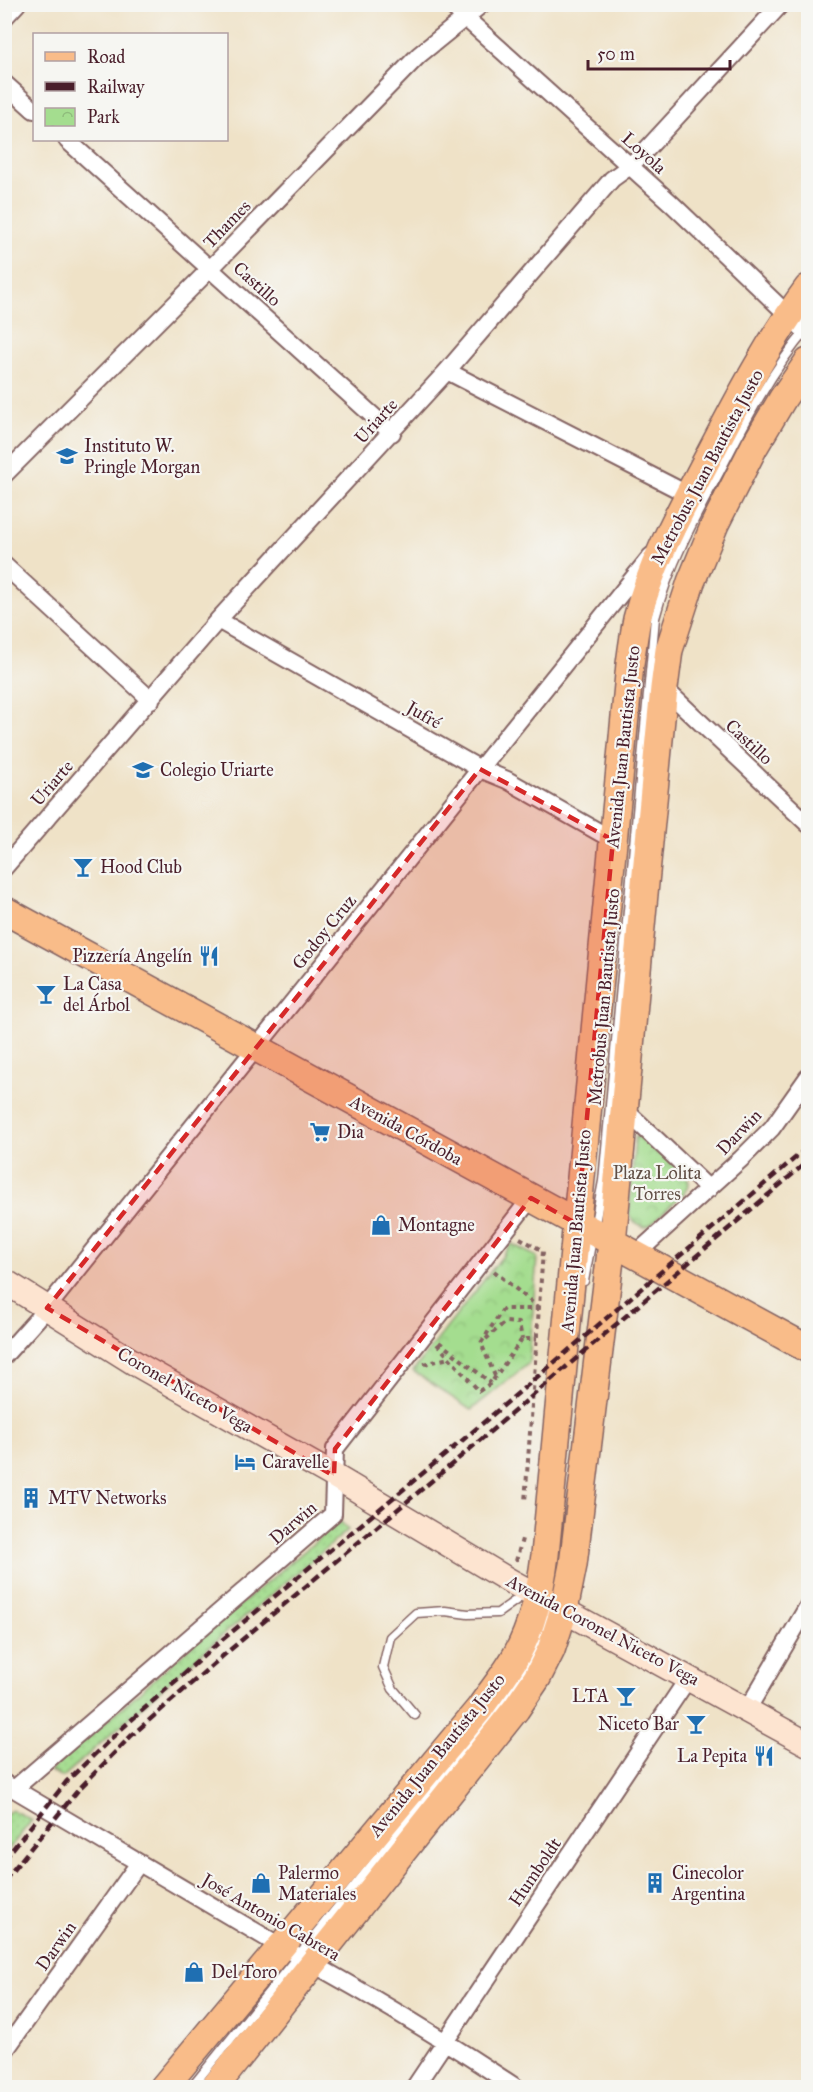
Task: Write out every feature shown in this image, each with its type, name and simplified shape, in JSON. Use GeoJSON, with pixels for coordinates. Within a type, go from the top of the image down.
{"type":"FeatureCollection","features":[{"type":"Feature","properties":{"kind":"main road","name":"Avenida Juan Bautista Justo"},"geometry":{"type":"LineString","coordinates":[[540,1595],[573,1564],[604,1239],[613,840],[630,664],[637,619],[653,572],[672,530],[738,400],[773,338],[803,327],[808,288]]}},
{"type":"Feature","properties":{"kind":"main road","name":"Avenida Juan Bautista Justo"},"geometry":{"type":"LineString","coordinates":[[214,2088],[298,1956],[480,1708],[517,1653],[540,1595],[545,1555],[604,1239],[623,1107],[669,650],[691,582],[715,524],[754,447],[808,362]]}},
{"type":"Feature","properties":{"kind":"main road","name":"Avenida Córdoba"},"geometry":{"type":"LineString","coordinates":[[4,910],[808,1349]]}},
{"type":"Feature","properties":{"kind":"main road","name":"Avenida Juan Bautista Justo"},"geometry":{"type":"LineString","coordinates":[[163,2088],[298,1956],[516,1709],[537,1678],[551,1650],[540,1595]]}},
{"type":"Feature","properties":{"kind":"street"},"geometry":{"type":"LineString","coordinates":[[4,18],[18,4]]}},
{"type":"Feature","properties":{"kind":"street","name":"Loyola"},"geometry":{"type":"LineString","coordinates":[[450,4],[630,166],[803,327]]}},
{"type":"Feature","properties":{"kind":"street","name":"Thames"},"geometry":{"type":"LineString","coordinates":[[4,475],[211,268],[418,55],[483,4]]}},
{"type":"Feature","properties":{"kind":"street","name":"Uriarte"},"geometry":{"type":"LineString","coordinates":[[4,868],[218,620],[392,434],[612,179],[630,166],[781,4]]}},
{"type":"Feature","properties":{"kind":"street"},"geometry":{"type":"LineString","coordinates":[[4,83],[33,109]]}},
{"type":"Feature","properties":{"kind":"street","name":"Castillo"},"geometry":{"type":"LineString","coordinates":[[68,141],[392,434]]}},
{"type":"Feature","properties":{"kind":"street"},"geometry":{"type":"LineString","coordinates":[[447,371],[689,495]]}},
{"type":"Feature","properties":{"kind":"street","name":"Godoy Cruz"},"geometry":{"type":"LineString","coordinates":[[4,1356],[47,1308],[672,530]]}},
{"type":"Feature","properties":{"kind":"street"},"geometry":{"type":"LineString","coordinates":[[4,565],[151,700]]}},
{"type":"Feature","properties":{"kind":"street","name":"Jufré"},"geometry":{"type":"LineString","coordinates":[[218,620],[480,769],[507,780],[613,840]]}},
{"type":"Feature","properties":{"kind":"street","name":"Castillo"},"geometry":{"type":"LineString","coordinates":[[664,688],[808,824]]}},
{"type":"Feature","properties":{"kind":"street","name":"Darwin"},"geometry":{"type":"LineString","coordinates":[[604,1239],[709,1189],[772,1128],[808,1077]]}},
{"type":"Feature","properties":{"kind":"street"},"geometry":{"type":"LineString","coordinates":[[623,1107],[709,1189]]}},
{"type":"Feature","properties":{"kind":"street","name":"Darwin"},"geometry":{"type":"LineString","coordinates":[[9,1786],[333,1514],[335,1449],[531,1198]]}},
{"type":"Feature","properties":{"kind":"street","name":"Coronel Niceto Vega"},"geometry":{"type":"LineString","coordinates":[[4,1281],[138,1365],[398,1515]]}},
{"type":"Feature","properties":{"kind":"street","name":"Avenida Coronel Niceto Vega"},"geometry":{"type":"LineString","coordinates":[[398,1515],[808,1744]]}},
{"type":"Feature","properties":{"kind":"street"},"geometry":{"type":"LineString","coordinates":[[747,1710],[808,1606]]}},
{"type":"Feature","properties":{"kind":"street","name":"Humboldt"},"geometry":{"type":"LineString","coordinates":[[414,2088],[689,1677]]}},
{"type":"Feature","properties":{"kind":"street","name":"José Antonio Cabrera"},"geometry":{"type":"LineString","coordinates":[[9,1786],[445,2041],[517,2088]]}},
{"type":"Feature","properties":{"kind":"street","name":"Darwin"},"geometry":{"type":"LineString","coordinates":[[4,2052],[139,1863]]}},
{"type":"Feature","properties":{"kind":"lane","name":"Metrobus Juan Bautista Justo"},"geometry":{"type":"LineString","coordinates":[[583,1286],[604,1239],[603,1181],[655,618],[663,587],[683,540],[747,419],[803,327]]}},
{"type":"Feature","properties":{"kind":"lane"},"geometry":{"type":"LineString","coordinates":[[416,1715],[393,1689],[383,1666],[390,1637],[416,1613],[498,1612],[540,1595]]}},
{"type":"Feature","properties":{"kind":"lane"},"geometry":{"type":"LineString","coordinates":[[190,2088],[298,1956]]}},
{"type":"Feature","properties":{"kind":"path"},"geometry":{"type":"LineString","coordinates":[[507,1230],[543,1251],[524,1514]]}},
{"type":"Feature","properties":{"kind":"path"},"geometry":{"type":"LineString","coordinates":[[482,1261],[539,1309]]}},
{"type":"Feature","properties":{"kind":"path"},"geometry":{"type":"LineString","coordinates":[[481,1343],[503,1309],[539,1309]]}},
{"type":"Feature","properties":{"kind":"path"},"geometry":{"type":"LineString","coordinates":[[426,1332],[479,1391],[491,1383],[522,1339],[519,1323],[505,1322],[481,1343]]}},
{"type":"Feature","properties":{"kind":"path"},"geometry":{"type":"LineString","coordinates":[[426,1332],[491,1383]]}},
{"type":"Feature","properties":{"kind":"path"},"geometry":{"type":"LineString","coordinates":[[522,1339],[537,1339]]}},
{"type":"Feature","properties":{"kind":"path"},"geometry":{"type":"LineString","coordinates":[[481,1343],[495,1377]]}},
{"type":"Feature","properties":{"kind":"path"},"geometry":{"type":"LineString","coordinates":[[523,1537],[540,1595]]}},
{"type":"Feature","properties":{"kind":"highlighted area"},"geometry":{"type":"Polygon","coordinates":[[[480,769],[613,840],[577,1224],[531,1198],[335,1449],[334,1476],[47,1308],[480,769]]]}},
{"type":"Feature","properties":{"kind":"green space","name":"Plaza Lolita Torres"},"geometry":{"type":"Polygon","coordinates":[[[642,1133],[687,1176],[689,1183],[684,1193],[650,1225],[644,1227],[629,1215],[635,1138],[642,1133]]]}},
{"type":"Feature","properties":{"kind":"green space"},"geometry":{"type":"Polygon","coordinates":[[[512,1244],[537,1257],[529,1363],[471,1410],[413,1371],[512,1244]]]}},
{"type":"Feature","properties":{"kind":"green space"},"geometry":{"type":"Polygon","coordinates":[[[340,1521],[348,1530],[204,1651],[63,1777],[50,1771],[196,1642],[340,1521]]]}},
{"type":"Feature","properties":{"kind":"green space"},"geometry":{"type":"Polygon","coordinates":[[[12,1810],[32,1820],[5,1854],[5,1815],[12,1810]]]}},
{"type":"Feature","properties":{"kind":"railway"},"geometry":{"type":"LineString","coordinates":[[4,1860],[67,1781],[119,1731],[216,1645],[464,1439],[808,1147]]}},
{"type":"Feature","properties":{"kind":"railway"},"geometry":{"type":"LineString","coordinates":[[4,1881],[79,1789],[131,1736],[808,1161]]}},
{"type":"Feature","properties":{"kind":"place","name":"Instituto W. Pringle Morgan"},"geometry":{"type":"Point","coordinates":[67,456]}},
{"type":"Feature","properties":{"kind":"place","name":"Colegio Uriarte"},"geometry":{"type":"Point","coordinates":[143,770]}},
{"type":"Feature","properties":{"kind":"place","name":"Hood Club"},"geometry":{"type":"Point","coordinates":[83,867]}},
{"type":"Feature","properties":{"kind":"place","name":"Pizzería Angelín"},"geometry":{"type":"Point","coordinates":[209,956]}},
{"type":"Feature","properties":{"kind":"place","name":"La Casa del Árbol"},"geometry":{"type":"Point","coordinates":[46,994]}},
{"type":"Feature","properties":{"kind":"place","name":"Dia"},"geometry":{"type":"Point","coordinates":[320,1132]}},
{"type":"Feature","properties":{"kind":"place","name":"Montagne"},"geometry":{"type":"Point","coordinates":[381,1225]}},
{"type":"Feature","properties":{"kind":"place","name":"Caravelle"},"geometry":{"type":"Point","coordinates":[245,1462]}},
{"type":"Feature","properties":{"kind":"place","name":"MTV Networks"},"geometry":{"type":"Point","coordinates":[31,1498]}},
{"type":"Feature","properties":{"kind":"place","name":"LTA"},"geometry":{"type":"Point","coordinates":[626,1696]}},
{"type":"Feature","properties":{"kind":"place","name":"Niceto Bar"},"geometry":{"type":"Point","coordinates":[696,1724]}},
{"type":"Feature","properties":{"kind":"place","name":"La Pepita"},"geometry":{"type":"Point","coordinates":[764,1756]}},
{"type":"Feature","properties":{"kind":"place","name":"Palermo Materiales"},"geometry":{"type":"Point","coordinates":[261,1883]}},
{"type":"Feature","properties":{"kind":"place","name":"Cinecolor Argentina"},"geometry":{"type":"Point","coordinates":[655,1883]}},
{"type":"Feature","properties":{"kind":"place","name":"Del Toro"},"geometry":{"type":"Point","coordinates":[194,1972]}}]}
